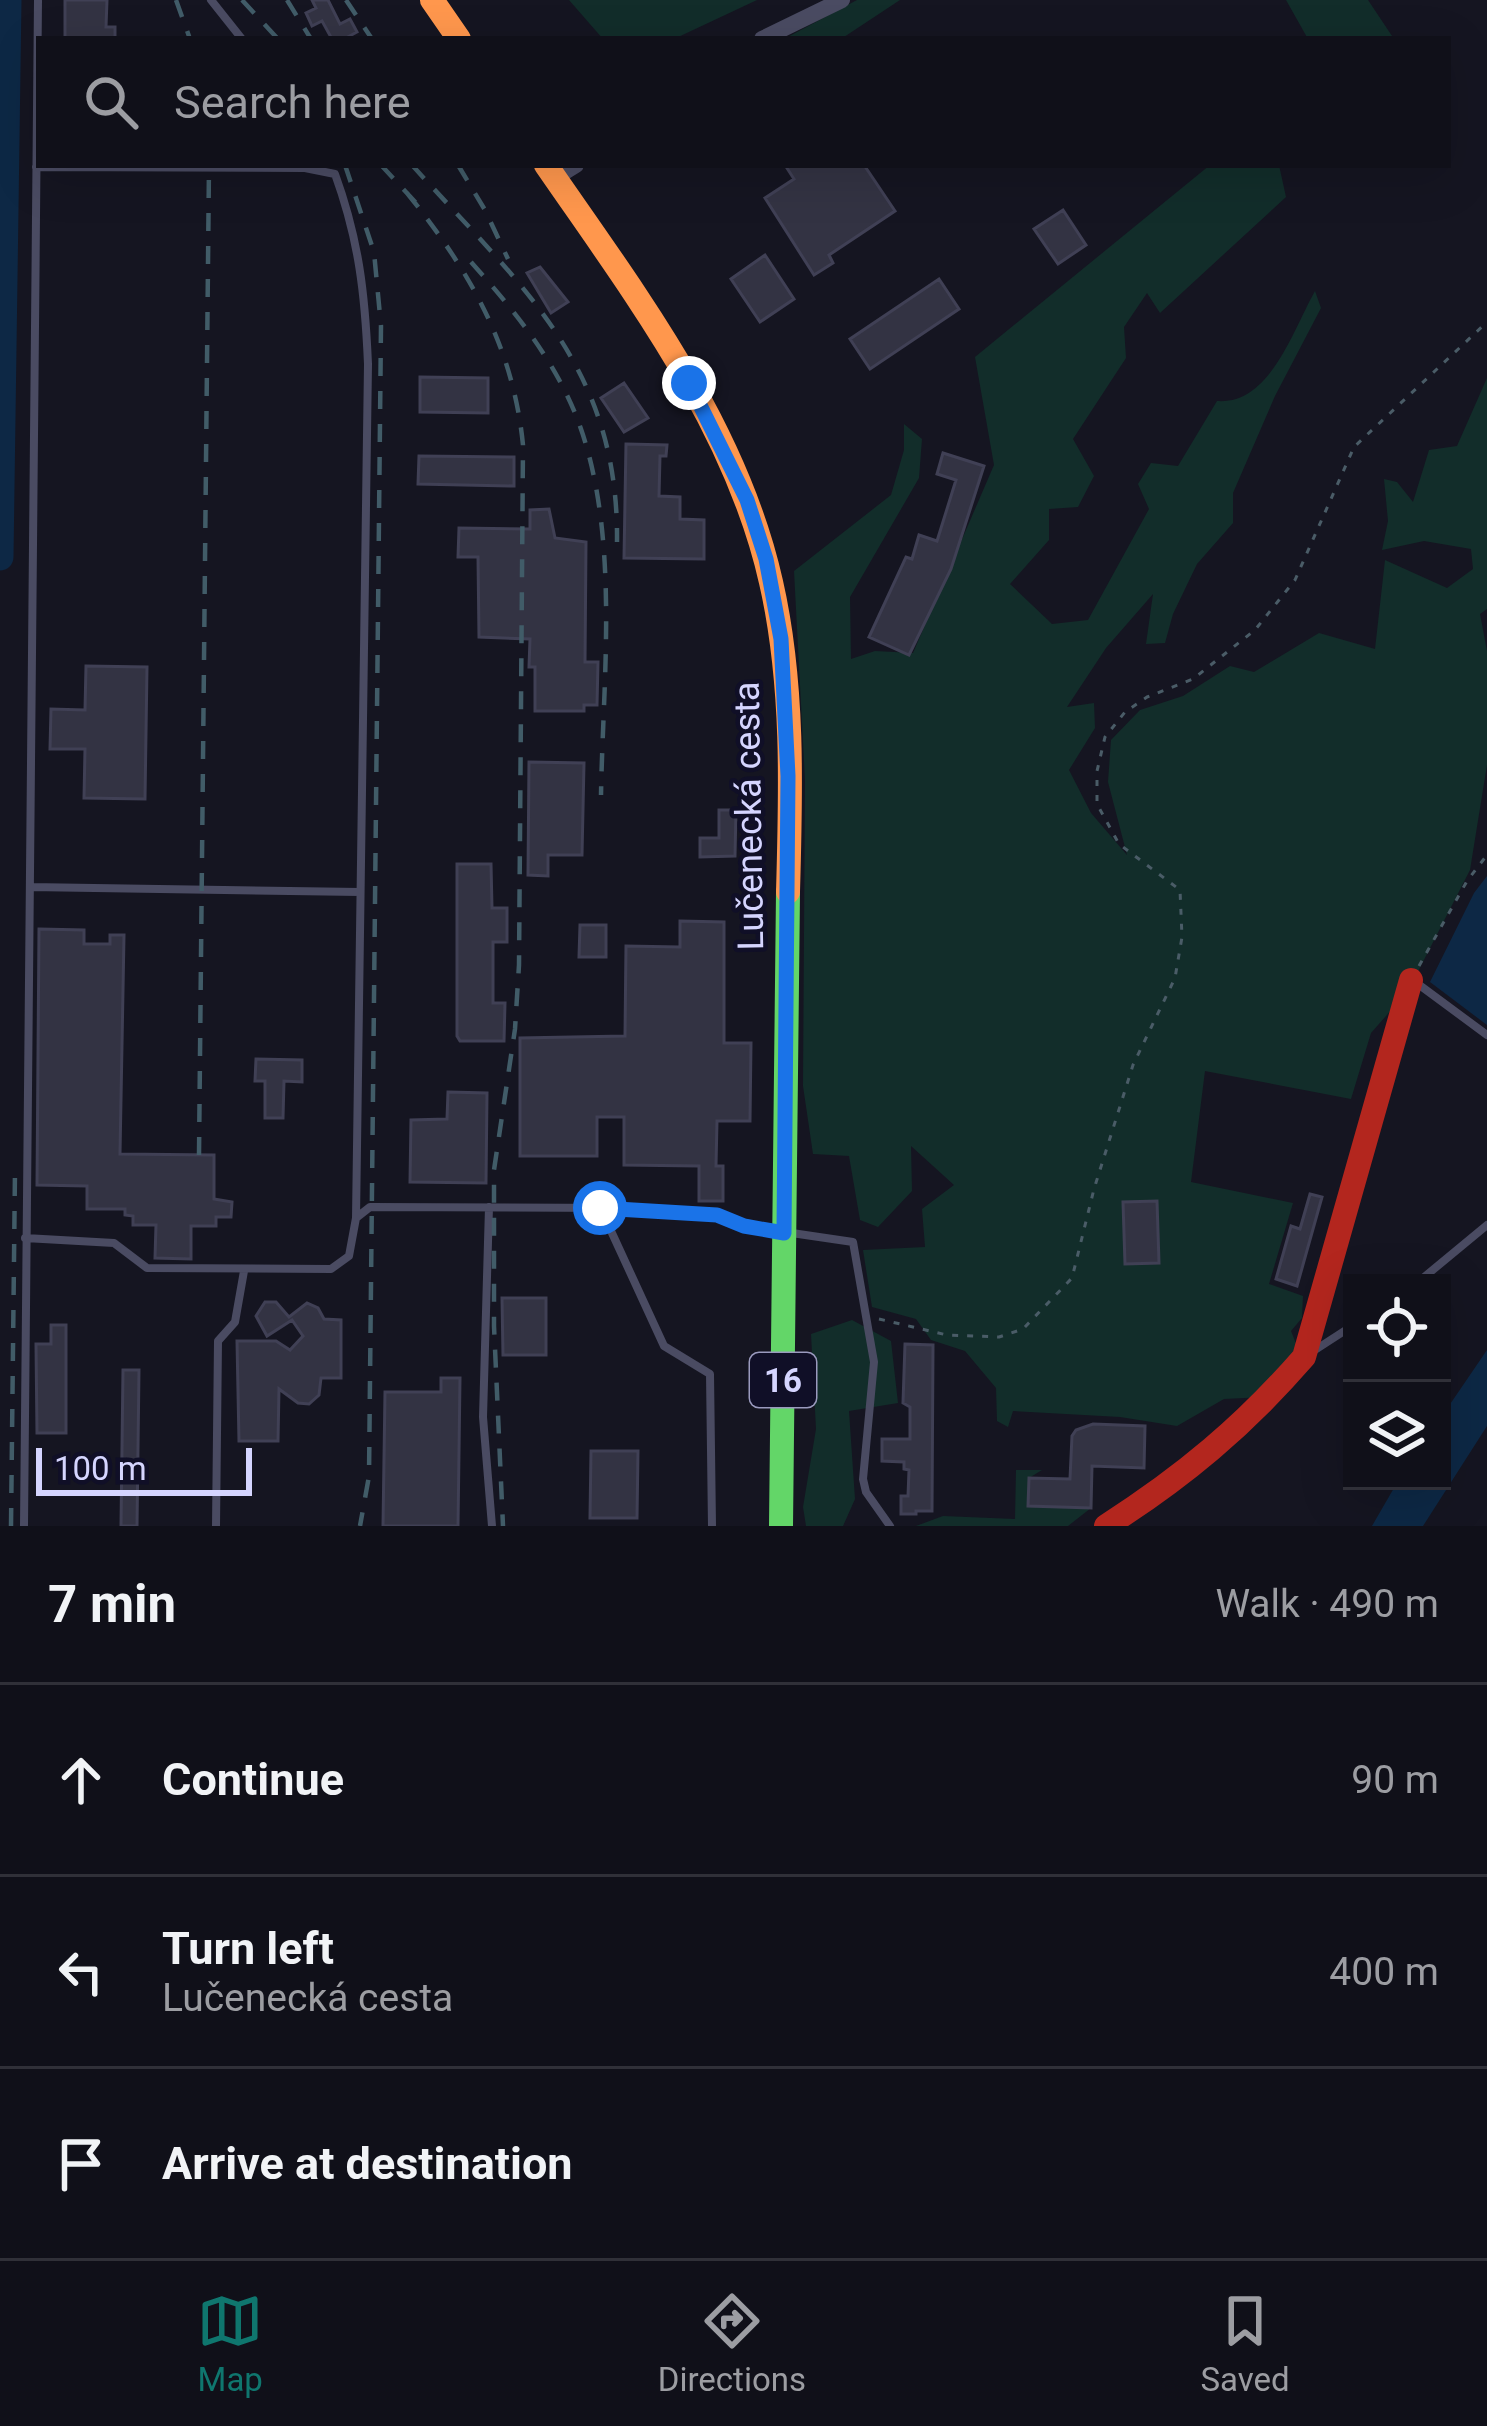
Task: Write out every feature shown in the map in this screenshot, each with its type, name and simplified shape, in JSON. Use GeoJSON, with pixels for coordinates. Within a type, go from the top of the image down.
{"type":"FeatureCollection","features":[{"type":"Feature","properties":{"kind":"main road"},"geometry":{"type":"LineString","coordinates":[[432,0],[457,36]]}},
{"type":"Feature","properties":{"kind":"main road","name":"Lučenecká cesta"},"geometry":{"type":"LineString","coordinates":[[559,169],[689,383],[747,500],[774,593],[785,684],[788,776],[781,1526]]}},
{"type":"Feature","properties":{"kind":"main road"},"geometry":{"type":"LineString","coordinates":[[1106,1526],[1175,1482],[1268,1398],[1304,1357],[1412,980]]}},
{"type":"Feature","properties":{"kind":"street"},"geometry":{"type":"LineString","coordinates":[[768,36],[842,0]]}},
{"type":"Feature","properties":{"kind":"lane"},"geometry":{"type":"LineString","coordinates":[[38,0],[38,36]]}},
{"type":"Feature","properties":{"kind":"lane"},"geometry":{"type":"LineString","coordinates":[[211,0],[240,36]]}},
{"type":"Feature","properties":{"kind":"lane"},"geometry":{"type":"LineString","coordinates":[[24,1526],[36,167]]}},
{"type":"Feature","properties":{"kind":"lane"},"geometry":{"type":"LineString","coordinates":[[25,1238],[114,1243],[147,1268],[332,1269],[349,1256],[356,1218],[368,364],[365,288],[353,225],[332,169]]}},
{"type":"Feature","properties":{"kind":"lane"},"geometry":{"type":"LineString","coordinates":[[29,887],[360,892]]}},
{"type":"Feature","properties":{"kind":"lane"},"geometry":{"type":"LineString","coordinates":[[1412,980],[1487,1035]]}},
{"type":"Feature","properties":{"kind":"lane"},"geometry":{"type":"LineString","coordinates":[[356,1218],[370,1207],[600,1208],[717,1215],[744,1226],[853,1242],[874,1362],[863,1479],[866,1492],[890,1526]]}},
{"type":"Feature","properties":{"kind":"lane"},"geometry":{"type":"LineString","coordinates":[[489,1207],[484,1418],[492,1526]]}},
{"type":"Feature","properties":{"kind":"lane"},"geometry":{"type":"LineString","coordinates":[[600,1208],[664,1346],[710,1374],[712,1526]]}},
{"type":"Feature","properties":{"kind":"lane"},"geometry":{"type":"LineString","coordinates":[[1428,1274],[1487,1225]]}},
{"type":"Feature","properties":{"kind":"lane"},"geometry":{"type":"LineString","coordinates":[[216,1526],[218,1340],[235,1322],[244,1270]]}},
{"type":"Feature","properties":{"kind":"lane"},"geometry":{"type":"LineString","coordinates":[[1304,1357],[1343,1332]]}},
{"type":"Feature","properties":{"kind":"path"},"geometry":{"type":"LineString","coordinates":[[866,1316],[947,1335],[999,1336],[1023,1329],[1072,1278],[1133,1064],[1174,978],[1182,937],[1180,890],[1119,844],[1096,804],[1097,771],[1106,737],[1125,712],[1147,697],[1193,679],[1255,630],[1295,580],[1354,447],[1487,322]]}},
{"type":"Feature","properties":{"kind":"path"},"geometry":{"type":"LineString","coordinates":[[1412,980],[1467,880],[1487,855]]}},
{"type":"Feature","properties":{"kind":"green space"},"geometry":{"type":"Polygon","coordinates":[[[569,0],[757,0],[680,36],[600,36],[569,0]]]}},
{"type":"Feature","properties":{"kind":"green space"},"geometry":{"type":"Polygon","coordinates":[[[857,0],[900,0],[846,36],[790,36],[857,0]]]}},
{"type":"Feature","properties":{"kind":"green space"},"geometry":{"type":"Polygon","coordinates":[[[1286,0],[1368,0],[1392,36],[1306,36],[1286,0]]]}},
{"type":"Feature","properties":{"kind":"green space"},"geometry":{"type":"Polygon","coordinates":[[[1206,168],[1280,168],[1286,197],[1160,313],[1147,293],[1124,327],[1126,358],[1073,439],[1094,476],[1078,507],[1049,509],[1049,540],[1010,584],[1052,624],[1088,620],[1149,509],[1138,484],[1151,463],[1178,466],[1217,401],[1236,399],[1265,378],[1315,291],[1321,308],[1275,396],[1233,493],[1233,523],[1197,564],[1165,643],[1146,644],[1153,594],[1106,648],[1067,707],[1094,703],[1095,728],[1069,770],[1091,813],[1127,855],[1108,782],[1111,740],[1140,710],[1183,696],[1230,666],[1254,672],[1319,633],[1375,649],[1385,560],[1447,588],[1473,569],[1471,549],[1424,541],[1382,550],[1388,521],[1384,479],[1397,482],[1413,502],[1429,450],[1457,446],[1487,378],[1487,609],[1480,614],[1487,651],[1487,765],[1470,870],[1408,991],[1371,1033],[1351,1099],[1205,1071],[1191,1182],[1293,1203],[1269,1284],[1303,1296],[1302,1318],[1291,1331],[1299,1351],[1265,1397],[1224,1399],[1177,1426],[1120,1417],[1013,1411],[1008,1427],[997,1421],[996,1388],[965,1351],[931,1340],[916,1319],[872,1307],[863,1250],[925,1247],[922,1209],[954,1185],[911,1146],[912,1191],[878,1227],[860,1220],[849,1156],[813,1154],[803,1086],[805,780],[794,571],[891,495],[904,450],[904,424],[922,439],[919,478],[850,597],[851,659],[875,651],[913,653],[994,465],[975,357],[1206,168]]]}},
{"type":"Feature","properties":{"kind":"green space"},"geometry":{"type":"Polygon","coordinates":[[[852,1320],[891,1341],[898,1403],[849,1411],[855,1499],[843,1526],[806,1526],[803,1507],[816,1429],[811,1334],[852,1320]]]}},
{"type":"Feature","properties":{"kind":"green space"},"geometry":{"type":"Polygon","coordinates":[[[1016,1470],[1042,1470],[1029,1478],[1029,1506],[1091,1508],[1068,1526],[916,1526],[943,1516],[1015,1519],[1016,1470]]]}},
{"type":"Feature","properties":{"kind":"water"},"geometry":{"type":"Polygon","coordinates":[[[1487,876],[1487,1025],[1430,982],[1487,876]]]}},
{"type":"Feature","properties":{"kind":"water"},"geometry":{"type":"Polygon","coordinates":[[[1487,1350],[1487,1426],[1451,1482],[1451,1403],[1487,1350]]]}},
{"type":"Feature","properties":{"kind":"water"},"geometry":{"type":"Polygon","coordinates":[[[1393,1490],[1446,1490],[1423,1526],[1372,1526],[1393,1490]]]}},
{"type":"Feature","properties":{"kind":"building"},"geometry":{"type":"Polygon","coordinates":[[[65,0],[107,0],[106,27],[115,27],[115,36],[65,36],[65,0]]]}},
{"type":"Feature","properties":{"kind":"building"},"geometry":{"type":"Polygon","coordinates":[[[312,0],[328,0],[340,24],[350,19],[357,32],[330,36],[322,21],[312,26],[306,13],[316,8],[312,0]]]}},
{"type":"Feature","properties":{"kind":"building"},"geometry":{"type":"Polygon","coordinates":[[[787,168],[866,168],[895,211],[829,255],[833,263],[814,275],[765,198],[794,179],[787,168]]]}},
{"type":"Feature","properties":{"kind":"building"},"geometry":{"type":"Polygon","coordinates":[[[1063,210],[1086,245],[1058,264],[1034,229],[1063,210]]]}},
{"type":"Feature","properties":{"kind":"building"},"geometry":{"type":"Polygon","coordinates":[[[765,255],[794,299],[760,322],[731,279],[765,255]]]}},
{"type":"Feature","properties":{"kind":"building"},"geometry":{"type":"Polygon","coordinates":[[[540,267],[568,302],[551,313],[527,273],[540,267]]]}},
{"type":"Feature","properties":{"kind":"building"},"geometry":{"type":"Polygon","coordinates":[[[939,279],[959,309],[870,369],[850,339],[939,279]]]}},
{"type":"Feature","properties":{"kind":"building"},"geometry":{"type":"Polygon","coordinates":[[[420,377],[488,378],[488,413],[420,412],[420,377]]]}},
{"type":"Feature","properties":{"kind":"building"},"geometry":{"type":"Polygon","coordinates":[[[624,383],[648,418],[624,432],[601,398],[624,383]]]}},
{"type":"Feature","properties":{"kind":"building"},"geometry":{"type":"Polygon","coordinates":[[[626,444],[667,445],[666,456],[660,456],[659,496],[680,497],[680,519],[704,520],[704,559],[624,558],[626,444]]]}},
{"type":"Feature","properties":{"kind":"building"},"geometry":{"type":"Polygon","coordinates":[[[943,453],[984,466],[951,569],[909,655],[869,637],[906,557],[912,559],[919,535],[937,541],[956,480],[937,474],[943,453]]]}},
{"type":"Feature","properties":{"kind":"building"},"geometry":{"type":"Polygon","coordinates":[[[419,456],[514,457],[514,486],[418,484],[419,456]]]}},
{"type":"Feature","properties":{"kind":"building"},"geometry":{"type":"Polygon","coordinates":[[[549,509],[555,538],[586,542],[585,662],[598,662],[597,705],[584,705],[584,711],[535,711],[530,639],[479,637],[478,557],[458,557],[459,528],[530,529],[530,510],[549,509]]]}},
{"type":"Feature","properties":{"kind":"building"},"geometry":{"type":"Polygon","coordinates":[[[86,666],[147,667],[145,799],[84,798],[85,749],[50,749],[51,709],[85,710],[86,666]]]}},
{"type":"Feature","properties":{"kind":"building"},"geometry":{"type":"Polygon","coordinates":[[[529,762],[584,763],[582,855],[548,855],[548,876],[528,875],[529,762]]]}},
{"type":"Feature","properties":{"kind":"building"},"geometry":{"type":"Polygon","coordinates":[[[719,810],[736,810],[735,856],[700,857],[700,838],[719,838],[719,810]]]}},
{"type":"Feature","properties":{"kind":"building"},"geometry":{"type":"Polygon","coordinates":[[[457,864],[491,864],[492,908],[507,908],[507,942],[493,942],[493,1003],[505,1003],[504,1041],[460,1041],[457,1036],[457,864]]]}},
{"type":"Feature","properties":{"kind":"building"},"geometry":{"type":"Polygon","coordinates":[[[680,921],[724,922],[724,1043],[751,1043],[750,1121],[717,1121],[716,1166],[723,1166],[723,1201],[699,1201],[699,1166],[624,1165],[624,1117],[597,1117],[597,1156],[520,1156],[520,1038],[625,1036],[626,946],[680,947],[680,921]]]}},
{"type":"Feature","properties":{"kind":"building"},"geometry":{"type":"Polygon","coordinates":[[[580,925],[606,925],[606,957],[579,957],[580,925]]]}},
{"type":"Feature","properties":{"kind":"building"},"geometry":{"type":"Polygon","coordinates":[[[39,929],[84,930],[84,944],[110,944],[110,935],[124,935],[120,1154],[214,1155],[214,1199],[232,1202],[231,1217],[216,1217],[216,1226],[191,1226],[191,1259],[155,1258],[156,1225],[133,1225],[133,1216],[125,1215],[125,1209],[87,1209],[87,1186],[37,1185],[39,929]]]}},
{"type":"Feature","properties":{"kind":"building"},"geometry":{"type":"Polygon","coordinates":[[[256,1059],[302,1060],[302,1082],[284,1081],[283,1118],[265,1118],[265,1081],[255,1081],[256,1059]]]}},
{"type":"Feature","properties":{"kind":"building"},"geometry":{"type":"Polygon","coordinates":[[[448,1092],[487,1093],[486,1183],[410,1182],[411,1120],[447,1119],[448,1092]]]}},
{"type":"Feature","properties":{"kind":"building"},"geometry":{"type":"Polygon","coordinates":[[[1310,1194],[1322,1197],[1297,1286],[1276,1279],[1291,1226],[1300,1229],[1310,1194]]]}},
{"type":"Feature","properties":{"kind":"building"},"geometry":{"type":"Polygon","coordinates":[[[1157,1201],[1159,1263],[1125,1264],[1123,1202],[1157,1201]]]}},
{"type":"Feature","properties":{"kind":"building"},"geometry":{"type":"Polygon","coordinates":[[[502,1298],[546,1298],[546,1355],[503,1355],[502,1298]]]}},
{"type":"Feature","properties":{"kind":"building"},"geometry":{"type":"Polygon","coordinates":[[[265,1302],[276,1302],[289,1317],[307,1303],[318,1308],[324,1319],[341,1320],[341,1378],[321,1378],[319,1395],[309,1404],[298,1403],[279,1389],[278,1441],[239,1441],[237,1341],[276,1341],[290,1350],[303,1336],[292,1320],[267,1336],[256,1316],[265,1302]]]}},
{"type":"Feature","properties":{"kind":"building"},"geometry":{"type":"Polygon","coordinates":[[[51,1325],[66,1325],[66,1433],[37,1433],[36,1344],[51,1344],[51,1325]]]}},
{"type":"Feature","properties":{"kind":"building"},"geometry":{"type":"Polygon","coordinates":[[[905,1344],[933,1345],[932,1511],[916,1514],[901,1514],[901,1496],[908,1496],[909,1470],[904,1469],[904,1462],[882,1461],[882,1439],[910,1439],[910,1407],[903,1403],[905,1344]]]}},
{"type":"Feature","properties":{"kind":"building"},"geometry":{"type":"Polygon","coordinates":[[[123,1370],[139,1370],[137,1526],[121,1526],[123,1370]]]}},
{"type":"Feature","properties":{"kind":"building"},"geometry":{"type":"Polygon","coordinates":[[[441,1378],[460,1378],[458,1526],[383,1526],[385,1392],[441,1392],[441,1378]]]}},
{"type":"Feature","properties":{"kind":"building"},"geometry":{"type":"Polygon","coordinates":[[[1093,1424],[1145,1426],[1144,1468],[1092,1466],[1091,1508],[1028,1506],[1029,1478],[1070,1479],[1072,1436],[1093,1424]]]}},
{"type":"Feature","properties":{"kind":"building"},"geometry":{"type":"Polygon","coordinates":[[[591,1451],[638,1451],[637,1518],[590,1518],[591,1451]]]}},
{"type":"Feature","properties":{"kind":"waterway"},"geometry":{"type":"LineString","coordinates":[[0,557],[8,0]]}},
{"type":"Feature","properties":{"kind":"railway"},"geometry":{"type":"LineString","coordinates":[[176,0],[189,36]]}},
{"type":"Feature","properties":{"kind":"railway"},"geometry":{"type":"LineString","coordinates":[[242,0],[275,36]]}},
{"type":"Feature","properties":{"kind":"railway"},"geometry":{"type":"LineString","coordinates":[[287,0],[309,36]]}},
{"type":"Feature","properties":{"kind":"railway"},"geometry":{"type":"LineString","coordinates":[[346,0],[370,36]]}},
{"type":"Feature","properties":{"kind":"railway"},"geometry":{"type":"LineString","coordinates":[[199,1155],[209,168]]}},
{"type":"Feature","properties":{"kind":"railway"},"geometry":{"type":"LineString","coordinates":[[346,168],[374,252],[381,326],[369,1476],[360,1526]]}},
{"type":"Feature","properties":{"kind":"railway"},"geometry":{"type":"LineString","coordinates":[[384,168],[418,205]]}},
{"type":"Feature","properties":{"kind":"railway"},"geometry":{"type":"LineString","coordinates":[[415,168],[525,291],[582,377],[601,426],[613,480],[617,542]]}},
{"type":"Feature","properties":{"kind":"railway"},"geometry":{"type":"LineString","coordinates":[[460,168],[508,259]]}},
{"type":"Feature","properties":{"kind":"railway"},"geometry":{"type":"LineString","coordinates":[[407,193],[450,251],[484,310],[509,374],[523,445],[519,965],[515,1029],[494,1170],[494,1326],[503,1526]]}},
{"type":"Feature","properties":{"kind":"railway"},"geometry":{"type":"LineString","coordinates":[[471,262],[516,315],[554,371],[575,413],[589,457],[599,504],[606,601],[601,795]]}},
{"type":"Feature","properties":{"kind":"railway"},"geometry":{"type":"LineString","coordinates":[[11,1526],[15,1170]]}},
{"type":"Feature","properties":{"kind":"traffic: fast"},"geometry":{"type":"LineString","coordinates":[[781,1526],[788,892]]}},
{"type":"Feature","properties":{"kind":"traffic: slow"},"geometry":{"type":"LineString","coordinates":[[432,0],[457,36]]}},
{"type":"Feature","properties":{"kind":"traffic: slow"},"geometry":{"type":"LineString","coordinates":[[548,168],[679,363],[734,469],[755,525],[784,659],[790,775],[788,892]]}},
{"type":"Feature","properties":{"kind":"traffic: jam"},"geometry":{"type":"LineString","coordinates":[[1106,1526],[1211,1449],[1304,1357],[1411,980]]}},
{"type":"Feature","properties":{"kind":"route"},"geometry":{"type":"LineString","coordinates":[[600,1208],[717,1215],[744,1226],[784,1233],[788,776],[781,639],[766,559],[747,500],[689,383]]}}]}
